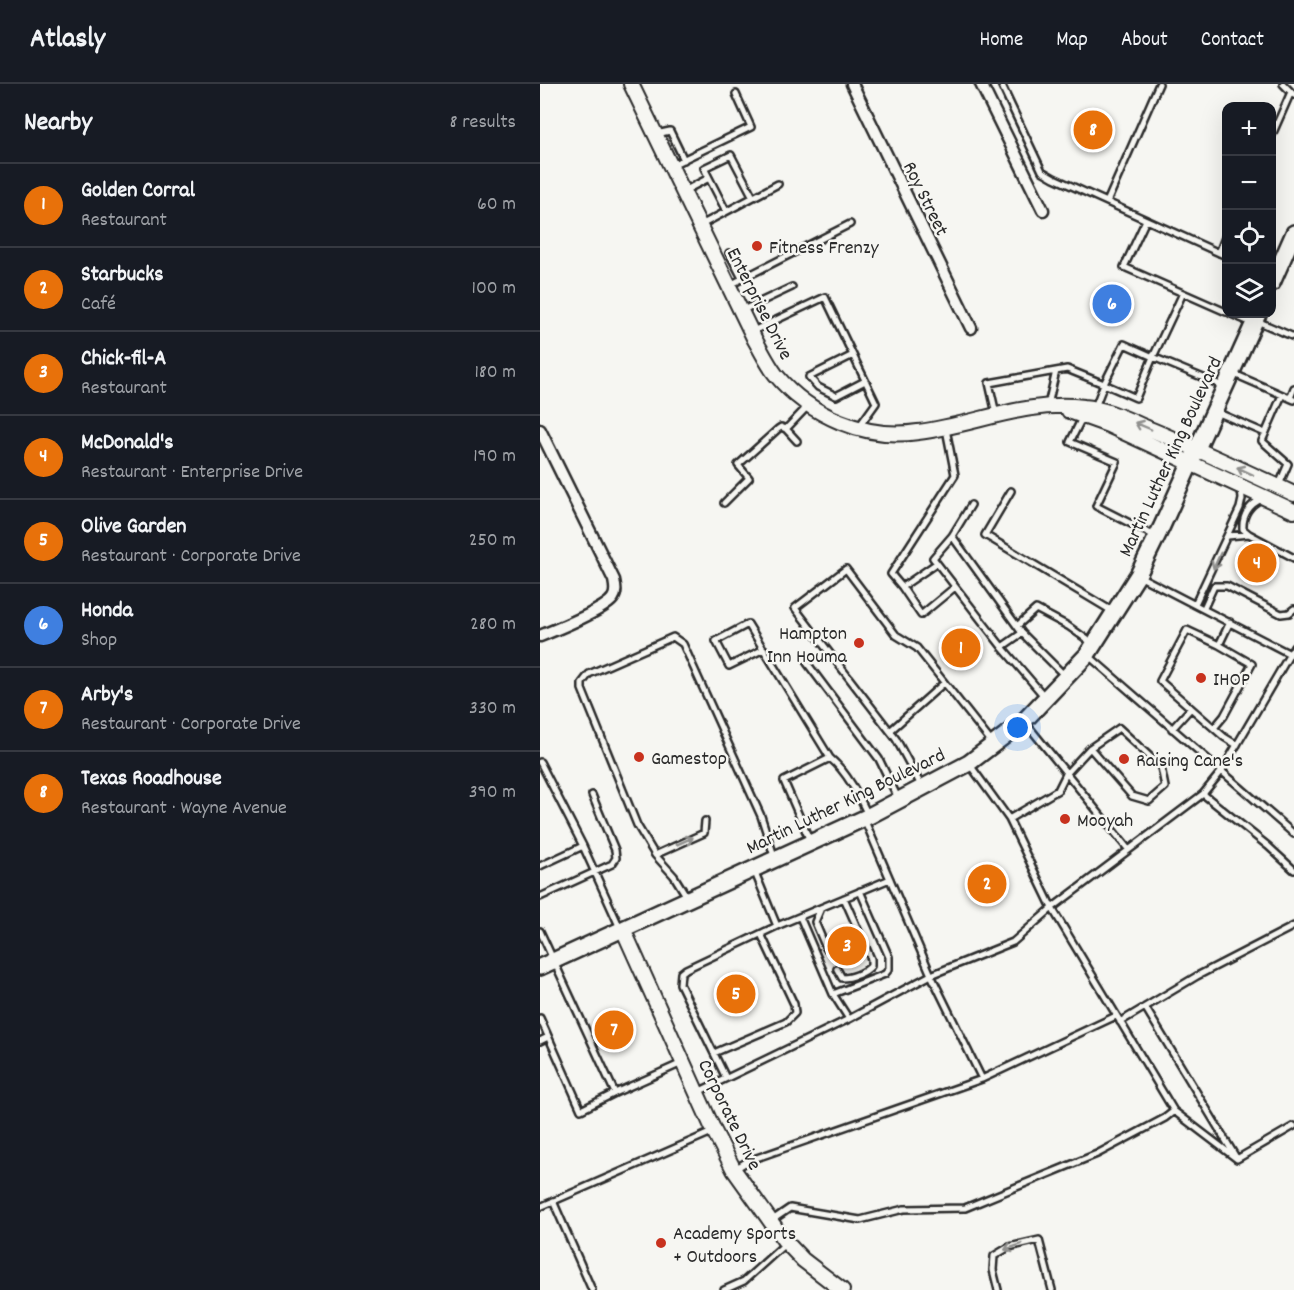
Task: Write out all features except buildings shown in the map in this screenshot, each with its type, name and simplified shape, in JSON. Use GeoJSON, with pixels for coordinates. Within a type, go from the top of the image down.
{"type":"FeatureCollection","features":[{"type":"Feature","properties":{"kind":"main road"},"geometry":{"type":"LineString","coordinates":[[1276,271],[1294,233]]}},
{"type":"Feature","properties":{"kind":"main road","name":"Martin Luther King Boulevard"},"geometry":{"type":"LineString","coordinates":[[547,964],[899,801],[969,763],[1024,721],[1091,650],[1138,575],[1256,319]]}},
{"type":"Feature","properties":{"kind":"street","name":"Enterprise Drive"},"geometry":{"type":"LineString","coordinates":[[630,84],[751,332],[776,375],[802,401],[840,423],[877,433],[918,433],[996,414],[1048,405],[1089,412],[1194,456],[1294,494]]}},
{"type":"Feature","properties":{"kind":"street","name":"Roy Street"},"geometry":{"type":"LineString","coordinates":[[852,84],[971,328]]}},
{"type":"Feature","properties":{"kind":"street"},"geometry":{"type":"LineString","coordinates":[[981,84],[1043,210]]}},
{"type":"Feature","properties":{"kind":"street"},"geometry":{"type":"LineString","coordinates":[[540,430],[614,580],[615,591],[614,597],[605,606],[540,636]]}},
{"type":"Feature","properties":{"kind":"street","name":"Enterprise Drive"},"geometry":{"type":"LineString","coordinates":[[1194,456],[1240,486],[1294,511]]}},
{"type":"Feature","properties":{"kind":"street","name":"Corporate Drive"},"geometry":{"type":"LineString","coordinates":[[622,929],[734,1170],[786,1242],[803,1260],[842,1290]]}},
{"type":"Feature","properties":{"kind":"lane"},"geometry":{"type":"LineString","coordinates":[[1001,84],[1042,171],[1222,254]]}},
{"type":"Feature","properties":{"kind":"lane"},"geometry":{"type":"LineString","coordinates":[[1107,202],[1159,84]]}},
{"type":"Feature","properties":{"kind":"lane"},"geometry":{"type":"LineString","coordinates":[[1276,127],[1292,94],[1283,84]]}},
{"type":"Feature","properties":{"kind":"lane"},"geometry":{"type":"LineString","coordinates":[[671,166],[752,127],[736,94]]}},
{"type":"Feature","properties":{"kind":"lane"},"geometry":{"type":"LineString","coordinates":[[655,134],[670,131],[684,160]]}},
{"type":"Feature","properties":{"kind":"lane"},"geometry":{"type":"LineString","coordinates":[[726,211],[704,168],[731,154],[753,197]]}},
{"type":"Feature","properties":{"kind":"lane"},"geometry":{"type":"LineString","coordinates":[[683,191],[709,178]]}},
{"type":"Feature","properties":{"kind":"lane"},"geometry":{"type":"LineString","coordinates":[[699,225],[778,184]]}},
{"type":"Feature","properties":{"kind":"lane"},"geometry":{"type":"LineString","coordinates":[[1146,220],[1124,267],[1222,310]]}},
{"type":"Feature","properties":{"kind":"lane"},"geometry":{"type":"LineString","coordinates":[[729,285],[850,224]]}},
{"type":"Feature","properties":{"kind":"lane"},"geometry":{"type":"LineString","coordinates":[[1219,253],[1222,246]]}},
{"type":"Feature","properties":{"kind":"lane"},"geometry":{"type":"LineString","coordinates":[[729,253],[742,278]]}},
{"type":"Feature","properties":{"kind":"lane"},"geometry":{"type":"LineString","coordinates":[[741,311],[792,287]]}},
{"type":"Feature","properties":{"kind":"lane"},"geometry":{"type":"LineString","coordinates":[[996,414],[989,383],[1067,369],[1136,398],[1182,292]]}},
{"type":"Feature","properties":{"kind":"lane"},"geometry":{"type":"LineString","coordinates":[[751,332],[825,297],[876,403],[858,428]]}},
{"type":"Feature","properties":{"kind":"lane"},"geometry":{"type":"LineString","coordinates":[[1256,319],[1294,337]]}},
{"type":"Feature","properties":{"kind":"lane"},"geometry":{"type":"LineString","coordinates":[[1156,537],[1096,506],[1117,462],[1070,442],[1089,412],[1124,344],[1153,357],[1292,399],[1294,388]]}},
{"type":"Feature","properties":{"kind":"lane"},"geometry":{"type":"LineString","coordinates":[[853,356],[808,377],[818,387],[836,396],[865,381]]}},
{"type":"Feature","properties":{"kind":"lane"},"geometry":{"type":"LineString","coordinates":[[1048,405],[1056,371]]}},
{"type":"Feature","properties":{"kind":"lane"},"geometry":{"type":"LineString","coordinates":[[1278,486],[1288,464],[1262,441],[1282,395]]}},
{"type":"Feature","properties":{"kind":"lane"},"geometry":{"type":"LineString","coordinates":[[786,429],[809,404]]}},
{"type":"Feature","properties":{"kind":"lane"},"geometry":{"type":"LineString","coordinates":[[1214,411],[1265,433]]}},
{"type":"Feature","properties":{"kind":"lane"},"geometry":{"type":"LineString","coordinates":[[945,426],[955,475],[891,574],[921,615],[956,587]]}},
{"type":"Feature","properties":{"kind":"lane"},"geometry":{"type":"LineString","coordinates":[[724,503],[749,478],[738,465],[778,429],[781,427],[786,429],[797,441]]}},
{"type":"Feature","properties":{"kind":"lane"},"geometry":{"type":"LineString","coordinates":[[1195,604],[1240,508],[1242,499],[1240,486]]}},
{"type":"Feature","properties":{"kind":"lane"},"geometry":{"type":"LineString","coordinates":[[1011,491],[985,536],[1115,612]]}},
{"type":"Feature","properties":{"kind":"lane"},"geometry":{"type":"LineString","coordinates":[[1265,498],[1253,502],[1242,521],[1243,529],[1294,558]]}},
{"type":"Feature","properties":{"kind":"lane"},"geometry":{"type":"LineString","coordinates":[[971,505],[952,536],[933,558],[1002,647],[1046,698]]}},
{"type":"Feature","properties":{"kind":"lane"},"geometry":{"type":"LineString","coordinates":[[1228,536],[1249,534]]}},
{"type":"Feature","properties":{"kind":"lane"},"geometry":{"type":"LineString","coordinates":[[952,536],[1022,633],[1066,677]]}},
{"type":"Feature","properties":{"kind":"lane"},"geometry":{"type":"LineString","coordinates":[[902,587],[937,563]]}},
{"type":"Feature","properties":{"kind":"lane"},"geometry":{"type":"LineString","coordinates":[[922,788],[890,731],[795,608],[846,569],[896,635],[917,648],[993,744]]}},
{"type":"Feature","properties":{"kind":"lane"},"geometry":{"type":"LineString","coordinates":[[1138,575],[1290,654]]}},
{"type":"Feature","properties":{"kind":"lane"},"geometry":{"type":"LineString","coordinates":[[1204,608],[1214,586],[1220,585],[1227,586],[1281,614],[1289,614],[1294,609]]}},
{"type":"Feature","properties":{"kind":"lane"},"geometry":{"type":"LineString","coordinates":[[1017,626],[1036,609],[1068,626],[1172,729],[1294,834]]}},
{"type":"Feature","properties":{"kind":"lane"},"geometry":{"type":"LineString","coordinates":[[1219,645],[1230,622]]}},
{"type":"Feature","properties":{"kind":"lane"},"geometry":{"type":"LineString","coordinates":[[764,649],[729,666],[716,641],[748,624],[764,649],[830,758],[836,762],[860,799],[890,879],[931,975],[982,1079]]}},
{"type":"Feature","properties":{"kind":"lane"},"geometry":{"type":"LineString","coordinates":[[1214,728],[1224,716],[1252,664],[1187,630],[1160,681],[1214,728],[1236,745]]}},
{"type":"Feature","properties":{"kind":"lane"},"geometry":{"type":"LineString","coordinates":[[1002,647],[1022,633]]}},
{"type":"Feature","properties":{"kind":"lane"},"geometry":{"type":"LineString","coordinates":[[688,899],[674,876],[655,855],[637,825],[582,689],[582,683],[589,674],[673,637],[683,644],[761,816],[775,859]]}},
{"type":"Feature","properties":{"kind":"lane"},"geometry":{"type":"LineString","coordinates":[[698,1092],[849,1019],[931,975],[1013,942],[1052,908],[1203,794],[1221,772],[1294,647]]}},
{"type":"Feature","properties":{"kind":"lane"},"geometry":{"type":"LineString","coordinates":[[807,663],[879,759],[899,801]]}},
{"type":"Feature","properties":{"kind":"lane"},"geometry":{"type":"LineString","coordinates":[[890,731],[944,683]]}},
{"type":"Feature","properties":{"kind":"lane"},"geometry":{"type":"LineString","coordinates":[[1172,729],[1191,708]]}},
{"type":"Feature","properties":{"kind":"lane"},"geometry":{"type":"LineString","coordinates":[[1024,721],[1128,849]]}},
{"type":"Feature","properties":{"kind":"lane"},"geometry":{"type":"LineString","coordinates":[[1009,819],[1058,790],[1066,774],[1090,748],[1119,728],[1161,768],[1165,787],[1149,801],[1132,796],[1090,748]]}},
{"type":"Feature","properties":{"kind":"lane"},"geometry":{"type":"LineString","coordinates":[[811,843],[784,782],[830,758]]}},
{"type":"Feature","properties":{"kind":"lane"},"geometry":{"type":"LineString","coordinates":[[540,762],[622,929]]}},
{"type":"Feature","properties":{"kind":"lane"},"geometry":{"type":"LineString","coordinates":[[969,763],[1009,819],[1052,908],[1174,1111],[1238,1159]]}},
{"type":"Feature","properties":{"kind":"lane"},"geometry":{"type":"LineString","coordinates":[[1203,794],[1294,870]]}},
{"type":"Feature","properties":{"kind":"lane"},"geometry":{"type":"LineString","coordinates":[[540,897],[612,864],[616,858],[615,850],[592,795]]}},
{"type":"Feature","properties":{"kind":"lane"},"geometry":{"type":"LineString","coordinates":[[655,855],[704,833],[705,821]]}},
{"type":"Feature","properties":{"kind":"lane"},"geometry":{"type":"LineString","coordinates":[[540,867],[583,846]]}},
{"type":"Feature","properties":{"kind":"lane"},"geometry":{"type":"LineString","coordinates":[[753,868],[777,926]]}},
{"type":"Feature","properties":{"kind":"lane"},"geometry":{"type":"LineString","coordinates":[[726,1078],[680,984],[680,975],[686,969],[777,926],[890,879]]}},
{"type":"Feature","properties":{"kind":"lane"},"geometry":{"type":"LineString","coordinates":[[833,994],[885,974],[889,969],[889,957],[860,891]]}},
{"type":"Feature","properties":{"kind":"lane"},"geometry":{"type":"LineString","coordinates":[[837,969],[842,978],[846,978],[867,970],[871,966],[871,959],[844,898]]}},
{"type":"Feature","properties":{"kind":"lane"},"geometry":{"type":"LineString","coordinates":[[822,907],[815,922],[826,948]]}},
{"type":"Feature","properties":{"kind":"lane"},"geometry":{"type":"LineString","coordinates":[[800,916],[833,994],[849,1019]]}},
{"type":"Feature","properties":{"kind":"lane"},"geometry":{"type":"LineString","coordinates":[[734,1170],[748,1161],[982,1079],[1145,1007],[1197,976],[1294,926]]}},
{"type":"Feature","properties":{"kind":"lane"},"geometry":{"type":"LineString","coordinates":[[540,931],[547,964],[615,1093]]}},
{"type":"Feature","properties":{"kind":"lane"},"geometry":{"type":"LineString","coordinates":[[714,1053],[786,1022],[795,1013],[794,1004],[761,934]]}},
{"type":"Feature","properties":{"kind":"lane"},"geometry":{"type":"LineString","coordinates":[[1145,1007],[1238,1159]]}},
{"type":"Feature","properties":{"kind":"lane"},"geometry":{"type":"LineString","coordinates":[[540,1018],[581,1110],[684,1063]]}},
{"type":"Feature","properties":{"kind":"lane"},"geometry":{"type":"LineString","coordinates":[[540,1041],[548,1037]]}},
{"type":"Feature","properties":{"kind":"lane"},"geometry":{"type":"LineString","coordinates":[[770,1222],[790,1208],[860,1220],[904,1209],[965,1208],[1097,1154],[1174,1111]]}},
{"type":"Feature","properties":{"kind":"lane"},"geometry":{"type":"LineString","coordinates":[[1238,1159],[1294,1126]]}},
{"type":"Feature","properties":{"kind":"lane"},"geometry":{"type":"LineString","coordinates":[[540,1207],[714,1131]]}},
{"type":"Feature","properties":{"kind":"lane"},"geometry":{"type":"LineString","coordinates":[[553,1201],[592,1290]]}},
{"type":"Feature","properties":{"kind":"lane"},"geometry":{"type":"LineString","coordinates":[[998,1290],[993,1270],[994,1256],[1009,1247],[1039,1240],[1052,1290]]}},
{"type":"Feature","properties":{"kind":"lane"},"geometry":{"type":"LineString","coordinates":[[724,1290],[744,1281],[786,1242]]}},
{"type":"Feature","properties":{"kind":"place","name":"Texas Roadhouse"},"geometry":{"type":"Point","coordinates":[1093,130]}},
{"type":"Feature","properties":{"kind":"place","name":"Fitness Frenzy"},"geometry":{"type":"Point","coordinates":[757,246]}},
{"type":"Feature","properties":{"kind":"place","name":"Honda"},"geometry":{"type":"Point","coordinates":[1112,304]}},
{"type":"Feature","properties":{"kind":"place","name":"McDonald's"},"geometry":{"type":"Point","coordinates":[1257,563]}},
{"type":"Feature","properties":{"kind":"place","name":"Hampton Inn Houma"},"geometry":{"type":"Point","coordinates":[859,643]}},
{"type":"Feature","properties":{"kind":"place","name":"Golden Corral"},"geometry":{"type":"Point","coordinates":[961,648]}},
{"type":"Feature","properties":{"kind":"place","name":"IHOP"},"geometry":{"type":"Point","coordinates":[1201,678]}},
{"type":"Feature","properties":{"kind":"place","name":"Gamestop"},"geometry":{"type":"Point","coordinates":[639,757]}},
{"type":"Feature","properties":{"kind":"place","name":"Raising Cane's"},"geometry":{"type":"Point","coordinates":[1124,759]}},
{"type":"Feature","properties":{"kind":"place","name":"Mooyah"},"geometry":{"type":"Point","coordinates":[1065,819]}},
{"type":"Feature","properties":{"kind":"place","name":"Starbucks"},"geometry":{"type":"Point","coordinates":[987,884]}},
{"type":"Feature","properties":{"kind":"place","name":"Chick-fil-A"},"geometry":{"type":"Point","coordinates":[847,946]}},
{"type":"Feature","properties":{"kind":"place","name":"Olive Garden"},"geometry":{"type":"Point","coordinates":[736,994]}},
{"type":"Feature","properties":{"kind":"place","name":"Arby's"},"geometry":{"type":"Point","coordinates":[614,1030]}},
{"type":"Feature","properties":{"kind":"place","name":"Academy Sports + Outdoors"},"geometry":{"type":"Point","coordinates":[661,1243]}}]}
